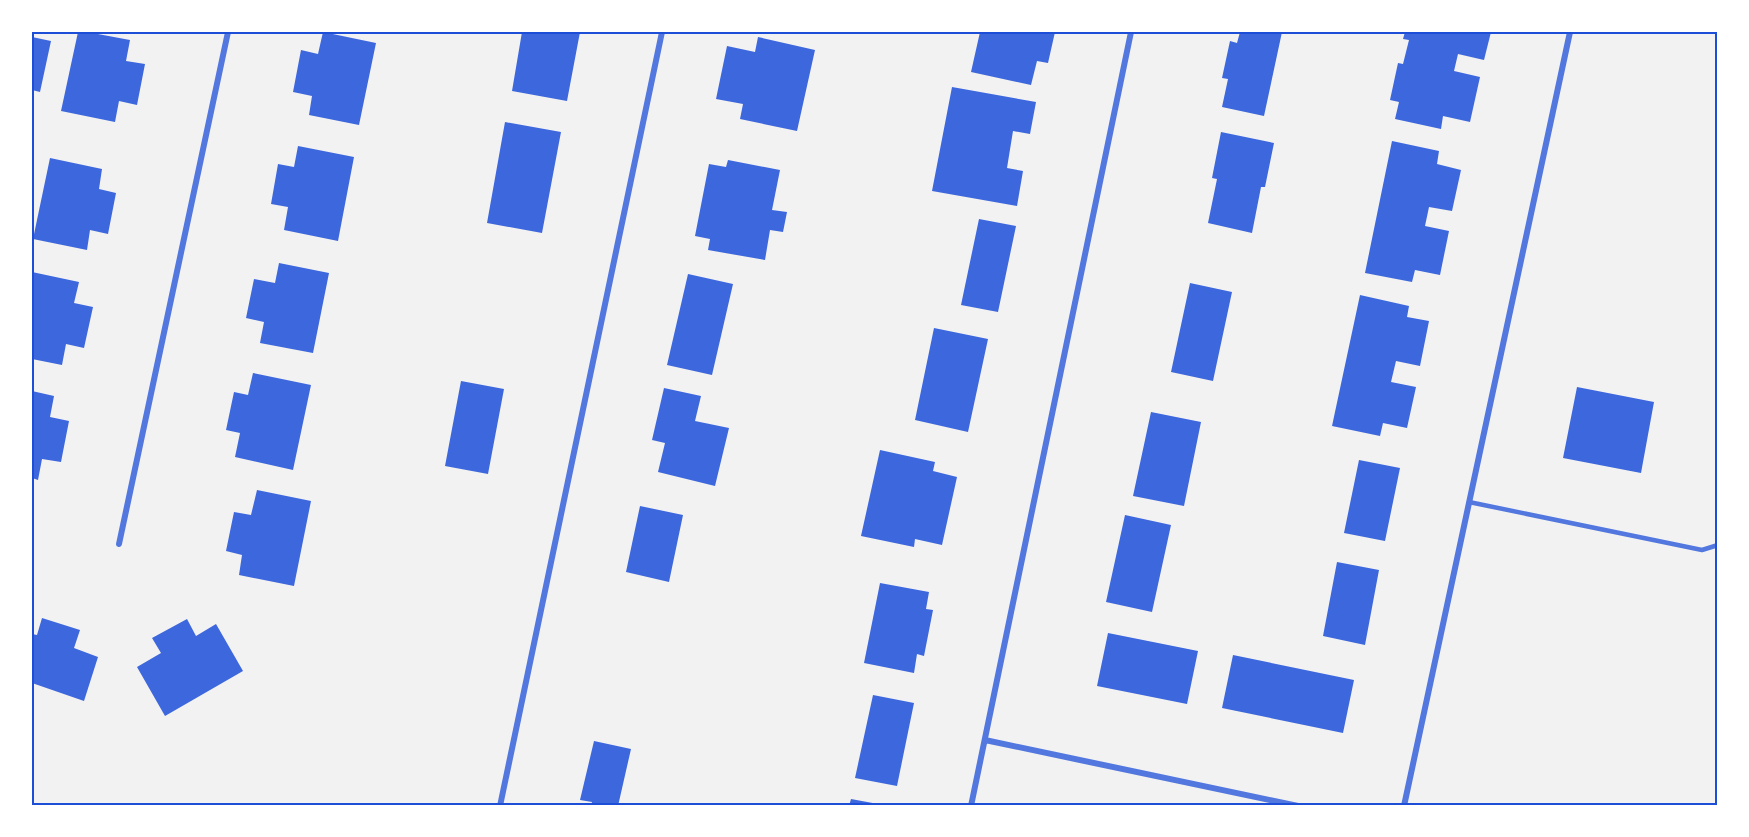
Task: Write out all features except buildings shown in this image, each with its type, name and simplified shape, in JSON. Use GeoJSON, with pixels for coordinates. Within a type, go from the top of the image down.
{"type":"FeatureCollection","features":[{"type":"Feature","properties":{"kind":"street"},"geometry":{"type":"LineString","coordinates":[[119,544],[228,32]]}},
{"type":"Feature","properties":{"kind":"street"},"geometry":{"type":"LineString","coordinates":[[500,806],[662,32]]}},
{"type":"Feature","properties":{"kind":"street"},"geometry":{"type":"LineString","coordinates":[[971,806],[1131,32]]}},
{"type":"Feature","properties":{"kind":"street"},"geometry":{"type":"LineString","coordinates":[[1404,806],[1570,32]]}},
{"type":"Feature","properties":{"kind":"street"},"geometry":{"type":"LineString","coordinates":[[985,740],[1298,806]]}},
{"type":"Feature","properties":{"kind":"lane"},"geometry":{"type":"LineString","coordinates":[[1469,502],[1702,550],[1718,545]]}}]}
